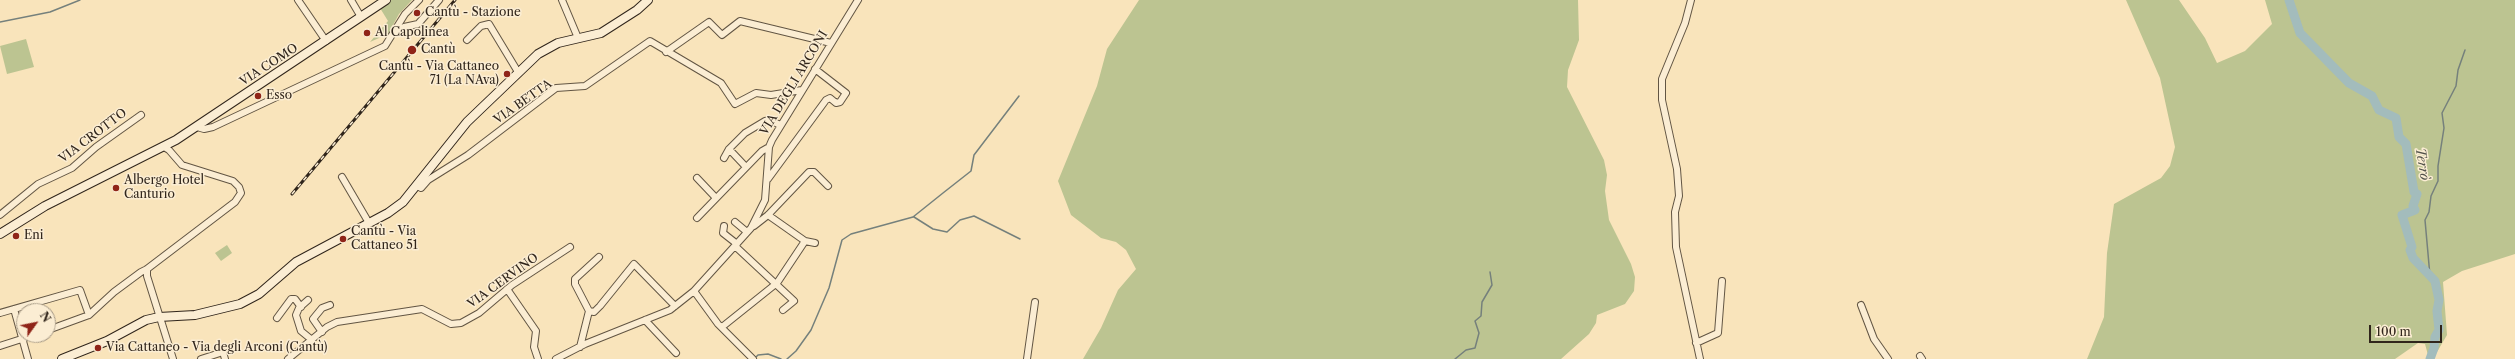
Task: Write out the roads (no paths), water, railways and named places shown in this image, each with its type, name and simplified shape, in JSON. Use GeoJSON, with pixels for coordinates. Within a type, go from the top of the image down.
{"type":"FeatureCollection","features":[{"type":"Feature","properties":{"kind":"street"},"geometry":{"type":"LineString","coordinates":[[298,0],[326,41]]}},
{"type":"Feature","properties":{"kind":"street"},"geometry":{"type":"LineString","coordinates":[[350,0],[362,17]]}},
{"type":"Feature","properties":{"kind":"street","name":"VIA COMO"},"geometry":{"type":"LineString","coordinates":[[0,234],[45,206],[176,140],[386,0]]}},
{"type":"Feature","properties":{"kind":"street"},"geometry":{"type":"LineString","coordinates":[[197,126],[204,129],[213,127],[379,50],[385,46],[405,14],[419,0]]}},
{"type":"Feature","properties":{"kind":"street"},"geometry":{"type":"LineString","coordinates":[[392,35],[404,27],[418,24],[438,0]]}},
{"type":"Feature","properties":{"kind":"street"},"geometry":{"type":"LineString","coordinates":[[562,0],[578,38]]}},
{"type":"Feature","properties":{"kind":"street"},"geometry":{"type":"LineString","coordinates":[[62,359],[107,341],[146,320],[159,317],[195,315],[240,304],[259,294],[296,262],[396,208],[417,186],[467,122],[518,72],[547,48],[578,38],[601,33],[637,10],[648,0]]}},
{"type":"Feature","properties":{"kind":"street","name":"VIA DEGLI ARCONI"},"geometry":{"type":"LineString","coordinates":[[556,359],[675,306],[694,291],[749,230],[765,200],[768,179],[769,147],[780,125],[858,0]]}},
{"type":"Feature","properties":{"kind":"street"},"geometry":{"type":"LineString","coordinates":[[1691,0],[1684,24],[1662,79],[1662,100],[1677,169],[1679,196],[1675,212],[1676,247],[1700,359]]}},
{"type":"Feature","properties":{"kind":"street"},"geometry":{"type":"LineString","coordinates":[[666,52],[709,22],[722,34],[740,21],[831,43]]}},
{"type":"Feature","properties":{"kind":"street"},"geometry":{"type":"LineString","coordinates":[[467,40],[483,25],[489,24],[518,72]]}},
{"type":"Feature","properties":{"kind":"street","name":"VIA BETTA"},"geometry":{"type":"LineString","coordinates":[[417,186],[421,188],[428,180],[468,155],[556,88],[585,86],[650,42],[721,83],[735,104],[756,93],[771,95],[802,90]]}},
{"type":"Feature","properties":{"kind":"street"},"geometry":{"type":"LineString","coordinates":[[768,179],[826,100],[830,98],[836,103],[840,102],[846,93],[815,69]]}},
{"type":"Feature","properties":{"kind":"street","name":"VIA CROTTO"},"geometry":{"type":"LineString","coordinates":[[0,215],[38,184],[72,168],[96,147],[141,115]]}},
{"type":"Feature","properties":{"kind":"street"},"geometry":{"type":"LineString","coordinates":[[724,158],[730,149],[746,133],[765,121],[770,120],[780,125]]}},
{"type":"Feature","properties":{"kind":"street"},"geometry":{"type":"LineString","coordinates":[[175,158],[176,140]]}},
{"type":"Feature","properties":{"kind":"street"},"geometry":{"type":"LineString","coordinates":[[56,327],[89,315],[114,292],[147,269],[240,197],[241,190],[233,181],[182,165],[169,150],[164,147]]}},
{"type":"Feature","properties":{"kind":"street"},"geometry":{"type":"LineString","coordinates":[[697,218],[762,151],[769,147]]}},
{"type":"Feature","properties":{"kind":"street"},"geometry":{"type":"LineString","coordinates":[[730,149],[746,167]]}},
{"type":"Feature","properties":{"kind":"street"},"geometry":{"type":"LineString","coordinates":[[735,222],[749,230],[768,215],[810,172],[814,172],[828,186]]}},
{"type":"Feature","properties":{"kind":"street"},"geometry":{"type":"LineString","coordinates":[[342,177],[369,223]]}},
{"type":"Feature","properties":{"kind":"street"},"geometry":{"type":"LineString","coordinates":[[697,178],[716,198]]}},
{"type":"Feature","properties":{"kind":"street"},"geometry":{"type":"LineString","coordinates":[[768,215],[804,241],[816,243]]}},
{"type":"Feature","properties":{"kind":"street"},"geometry":{"type":"LineString","coordinates":[[724,226],[723,233],[794,301],[783,310]]}},
{"type":"Feature","properties":{"kind":"street"},"geometry":{"type":"LineString","coordinates":[[722,327],[776,284],[804,241]]}},
{"type":"Feature","properties":{"kind":"street","name":"VIA CERVINO"},"geometry":{"type":"LineString","coordinates":[[289,359],[322,332],[337,322],[422,309],[451,324],[457,324],[479,313],[507,289],[570,247]]}},
{"type":"Feature","properties":{"kind":"street"},"geometry":{"type":"LineString","coordinates":[[580,347],[589,311],[575,284],[575,279],[599,257]]}},
{"type":"Feature","properties":{"kind":"street"},"geometry":{"type":"LineString","coordinates":[[589,311],[594,312],[600,306],[634,264],[675,306]]}},
{"type":"Feature","properties":{"kind":"street"},"geometry":{"type":"LineString","coordinates":[[147,269],[147,276],[173,359]]}},
{"type":"Feature","properties":{"kind":"street"},"geometry":{"type":"LineString","coordinates":[[1696,343],[1718,333],[1722,281]]}},
{"type":"Feature","properties":{"kind":"street"},"geometry":{"type":"LineString","coordinates":[[0,313],[79,289],[82,290],[89,315]]}},
{"type":"Feature","properties":{"kind":"street"},"geometry":{"type":"LineString","coordinates":[[507,289],[536,331],[534,347],[538,359]]}},
{"type":"Feature","properties":{"kind":"street"},"geometry":{"type":"LineString","coordinates":[[694,291],[722,327],[753,359]]}},
{"type":"Feature","properties":{"kind":"street"},"geometry":{"type":"LineString","coordinates":[[278,318],[291,299],[295,299],[301,307]]}},
{"type":"Feature","properties":{"kind":"street"},"geometry":{"type":"LineString","coordinates":[[308,300],[296,315],[301,331],[312,340]]}},
{"type":"Feature","properties":{"kind":"street"},"geometry":{"type":"LineString","coordinates":[[1028,359],[1034,302]]}},
{"type":"Feature","properties":{"kind":"street"},"geometry":{"type":"LineString","coordinates":[[322,332],[313,319],[322,308],[330,305]]}},
{"type":"Feature","properties":{"kind":"street"},"geometry":{"type":"LineString","coordinates":[[1861,305],[1874,339],[1888,359]]}},
{"type":"Feature","properties":{"kind":"street"},"geometry":{"type":"LineString","coordinates":[[14,309],[16,316]]}},
{"type":"Feature","properties":{"kind":"street"},"geometry":{"type":"LineString","coordinates":[[645,320],[676,353]]}},
{"type":"Feature","properties":{"kind":"street"},"geometry":{"type":"LineString","coordinates":[[0,346],[16,341]]}},
{"type":"Feature","properties":{"kind":"street"},"geometry":{"type":"LineString","coordinates":[[23,343],[28,359]]}},
{"type":"Feature","properties":{"kind":"street"},"geometry":{"type":"LineString","coordinates":[[201,359],[223,352],[225,359]]}},
{"type":"Feature","properties":{"kind":"waterway"},"geometry":{"type":"LineString","coordinates":[[0,22],[50,12],[80,0]]}},
{"type":"Feature","properties":{"kind":"waterway","name":"Terrò"},"geometry":{"type":"LineString","coordinates":[[2289,0],[2300,33],[2349,83],[2372,96],[2379,110],[2396,118],[2399,137],[2406,144],[2414,192],[2417,194],[2413,206],[2415,210],[2402,215],[2412,247],[2410,250],[2413,258],[2435,281],[2439,300],[2437,311],[2439,330],[2435,337],[2434,348],[2430,359]]}},
{"type":"Feature","properties":{"kind":"waterway"},"geometry":{"type":"LineString","coordinates":[[2430,276],[2425,220],[2429,212],[2431,196],[2438,181],[2438,166],[2444,128],[2442,113],[2456,86],[2458,70],[2465,50]]}},
{"type":"Feature","properties":{"kind":"waterway"},"geometry":{"type":"LineString","coordinates":[[787,359],[796,351],[811,330],[829,288],[842,240],[851,234],[913,217],[971,171],[974,155],[1019,96]]}},
{"type":"Feature","properties":{"kind":"waterway"},"geometry":{"type":"LineString","coordinates":[[914,217],[933,229],[947,232],[960,220],[974,216],[1020,239]]}},
{"type":"Feature","properties":{"kind":"waterway"},"geometry":{"type":"LineString","coordinates":[[1455,359],[1466,350],[1475,348],[1479,333],[1475,321],[1481,316],[1482,302],[1492,285],[1490,272]]}},
{"type":"Feature","properties":{"kind":"waterway"},"geometry":{"type":"LineString","coordinates":[[755,358],[758,355],[768,354],[781,359]]}},
{"type":"Feature","properties":{"kind":"railway"},"geometry":{"type":"LineString","coordinates":[[292,194],[455,0]]}},
{"type":"Feature","properties":{"kind":"place","name":"Cantù - Stazione"},"geometry":{"type":"Point","coordinates":[417,13]}},
{"type":"Feature","properties":{"kind":"place","name":"Al Capolinea"},"geometry":{"type":"Point","coordinates":[367,33]}},
{"type":"Feature","properties":{"kind":"place","name":"Cantù"},"geometry":{"type":"Point","coordinates":[412,50]}},
{"type":"Feature","properties":{"kind":"place","name":"Cantù - Via Cattaneo 71 (La NAva)"},"geometry":{"type":"Point","coordinates":[507,74]}},
{"type":"Feature","properties":{"kind":"place","name":"Esso"},"geometry":{"type":"Point","coordinates":[258,96]}},
{"type":"Feature","properties":{"kind":"place","name":"Albergo Hotel Canturio"},"geometry":{"type":"Point","coordinates":[116,188]}},
{"type":"Feature","properties":{"kind":"place","name":"Eni"},"geometry":{"type":"Point","coordinates":[16,236]}},
{"type":"Feature","properties":{"kind":"place","name":"Cantù - Via Cattaneo 51"},"geometry":{"type":"Point","coordinates":[343,239]}},
{"type":"Feature","properties":{"kind":"place","name":"Via Cattaneo - Via degli Arconi (Cantù)"},"geometry":{"type":"Point","coordinates":[98,348]}}]}
